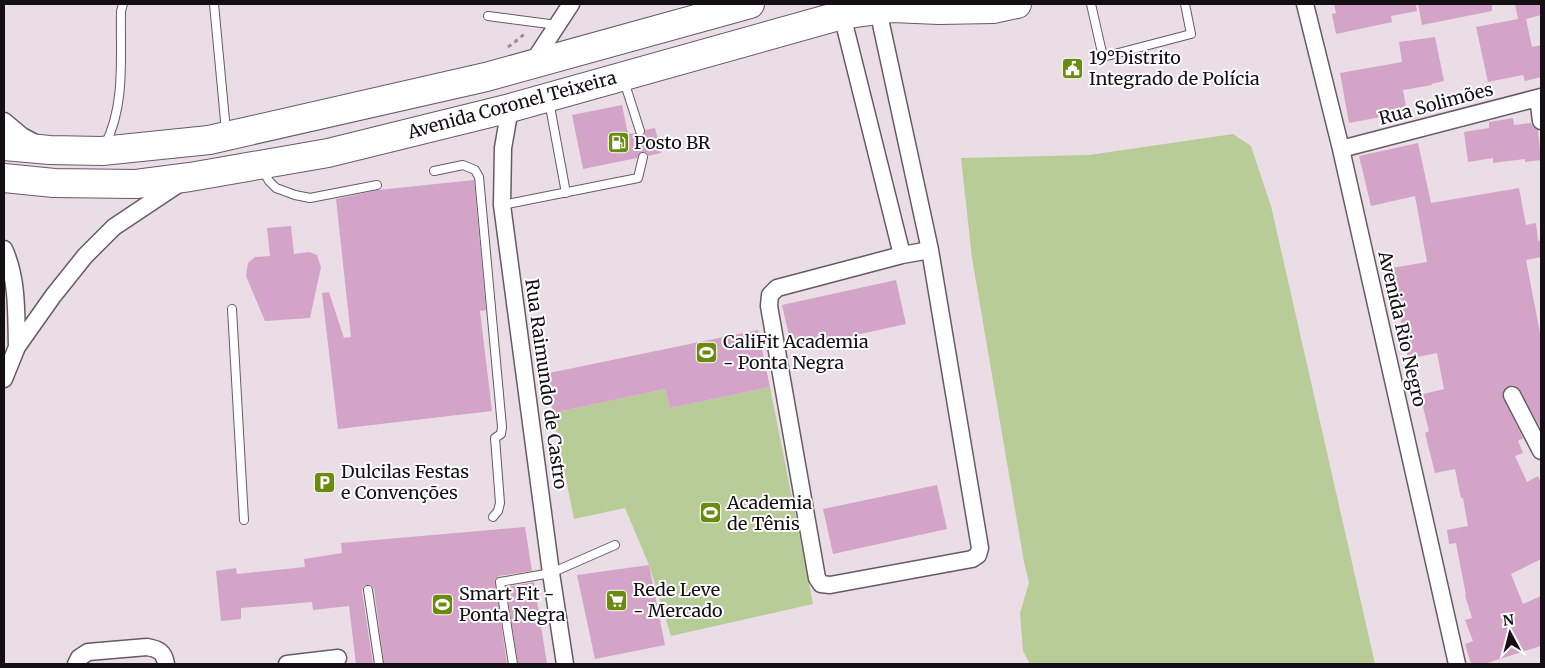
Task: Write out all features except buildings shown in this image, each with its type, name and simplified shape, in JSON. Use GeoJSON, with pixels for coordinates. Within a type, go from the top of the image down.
{"type":"FeatureCollection","features":[{"type":"Feature","properties":{"kind":"highway","name":"Avenida Coronel Teixeira"},"geometry":{"type":"LineString","coordinates":[[4,146],[50,150],[102,151],[155,147],[226,136],[486,77],[750,4]]}},
{"type":"Feature","properties":{"kind":"highway","name":"Avenida Coronel Teixeira"},"geometry":{"type":"LineString","coordinates":[[4,178],[54,183],[136,184],[190,177],[328,153],[510,108],[842,15],[892,8],[939,10],[993,9],[1017,4]]}},
{"type":"Feature","properties":{"kind":"street"},"geometry":{"type":"LineString","coordinates":[[531,65],[570,4]]}},
{"type":"Feature","properties":{"kind":"street","name":"Avenida Rio Negro"},"geometry":{"type":"LineString","coordinates":[[1305,4],[1341,149],[1457,664]]}},
{"type":"Feature","properties":{"kind":"street"},"geometry":{"type":"LineString","coordinates":[[878,10],[930,250],[980,548],[978,555],[972,559],[830,585],[821,584],[817,578],[772,326],[769,306],[770,295],[777,288],[902,255],[930,250]]}},
{"type":"Feature","properties":{"kind":"street"},"geometry":{"type":"LineString","coordinates":[[842,15],[902,255]]}},
{"type":"Feature","properties":{"kind":"street"},"geometry":{"type":"LineString","coordinates":[[1540,97],[1541,121]]}},
{"type":"Feature","properties":{"kind":"street","name":"Rua Solimões"},"geometry":{"type":"LineString","coordinates":[[1341,149],[1540,97]]}},
{"type":"Feature","properties":{"kind":"street","name":"Rua Raimundo de Castro"},"geometry":{"type":"LineString","coordinates":[[510,108],[503,148],[502,205],[551,574],[565,664]]}},
{"type":"Feature","properties":{"kind":"street"},"geometry":{"type":"LineString","coordinates":[[4,121],[22,136],[50,150]]}},
{"type":"Feature","properties":{"kind":"street"},"geometry":{"type":"LineString","coordinates":[[4,379],[17,347],[53,296],[85,256],[114,227],[190,177]]}},
{"type":"Feature","properties":{"kind":"street"},"geometry":{"type":"LineString","coordinates":[[4,249],[10,262],[15,294],[17,347]]}},
{"type":"Feature","properties":{"kind":"street"},"geometry":{"type":"LineString","coordinates":[[1512,395],[1541,451]]}},
{"type":"Feature","properties":{"kind":"street"},"geometry":{"type":"LineString","coordinates":[[76,664],[79,658],[88,652],[148,647],[157,649],[162,653],[166,664]]}},
{"type":"Feature","properties":{"kind":"street"},"geometry":{"type":"LineString","coordinates":[[286,664],[338,658]]}},
{"type":"Feature","properties":{"kind":"lane"},"geometry":{"type":"LineString","coordinates":[[102,151],[112,132],[117,113],[120,11],[123,4]]}},
{"type":"Feature","properties":{"kind":"lane"},"geometry":{"type":"LineString","coordinates":[[214,4],[226,136]]}},
{"type":"Feature","properties":{"kind":"lane"},"geometry":{"type":"LineString","coordinates":[[1091,4],[1103,57],[1191,34],[1185,4]]}},
{"type":"Feature","properties":{"kind":"lane"},"geometry":{"type":"LineString","coordinates":[[488,16],[557,25]]}},
{"type":"Feature","properties":{"kind":"lane"},"geometry":{"type":"LineString","coordinates":[[623,76],[640,132]]}},
{"type":"Feature","properties":{"kind":"lane"},"geometry":{"type":"LineString","coordinates":[[548,97],[566,193]]}},
{"type":"Feature","properties":{"kind":"lane"},"geometry":{"type":"LineString","coordinates":[[502,205],[638,178],[643,157]]}},
{"type":"Feature","properties":{"kind":"lane"},"geometry":{"type":"LineString","coordinates":[[261,164],[269,181],[276,188],[295,196],[310,198],[377,185]]}},
{"type":"Feature","properties":{"kind":"lane"},"geometry":{"type":"LineString","coordinates":[[434,171],[464,165],[475,170],[479,177],[502,427],[501,434],[495,438],[500,503],[498,511],[493,517]]}},
{"type":"Feature","properties":{"kind":"lane"},"geometry":{"type":"LineString","coordinates":[[232,309],[244,520]]}},
{"type":"Feature","properties":{"kind":"lane"},"geometry":{"type":"LineString","coordinates":[[513,664],[500,582],[551,574],[615,545]]}},
{"type":"Feature","properties":{"kind":"lane"},"geometry":{"type":"LineString","coordinates":[[368,590],[379,664]]}},
{"type":"Feature","properties":{"kind":"path"},"geometry":{"type":"LineString","coordinates":[[506,48],[520,38],[535,22]]}},
{"type":"Feature","properties":{"kind":"green space"},"geometry":{"type":"Polygon","coordinates":[[[1233,134],[1251,146],[1271,206],[1375,664],[1030,664],[1023,651],[1020,613],[1029,583],[972,258],[961,158],[1089,155],[1233,134]]]}},
{"type":"Feature","properties":{"kind":"green space","name":"Academia de Tênis"},"geometry":{"type":"Polygon","coordinates":[[[770,387],[813,604],[671,636],[649,565],[625,508],[574,519],[553,413],[665,389],[670,408],[770,387]]]}},
{"type":"Feature","properties":{"kind":"place","name":"19°Distrito Integrado de Polícia"},"geometry":{"type":"Point","coordinates":[1073,68]}},
{"type":"Feature","properties":{"kind":"place","name":"Posto BR"},"geometry":{"type":"Point","coordinates":[618,143]}},
{"type":"Feature","properties":{"kind":"place","name":"CaliFit Academia - Ponta Negra"},"geometry":{"type":"Point","coordinates":[707,352]}},
{"type":"Feature","properties":{"kind":"place","name":"Dulcilas Festas e Convenções"},"geometry":{"type":"Point","coordinates":[325,482]}},
{"type":"Feature","properties":{"kind":"place","name":"Academia de Tênis"},"geometry":{"type":"Point","coordinates":[711,513]}},
{"type":"Feature","properties":{"kind":"place","name":"Rede Leve - Mercado"},"geometry":{"type":"Point","coordinates":[617,600]}},
{"type":"Feature","properties":{"kind":"place","name":"Smart Fit - Ponta Negra"},"geometry":{"type":"Point","coordinates":[443,604]}}]}
